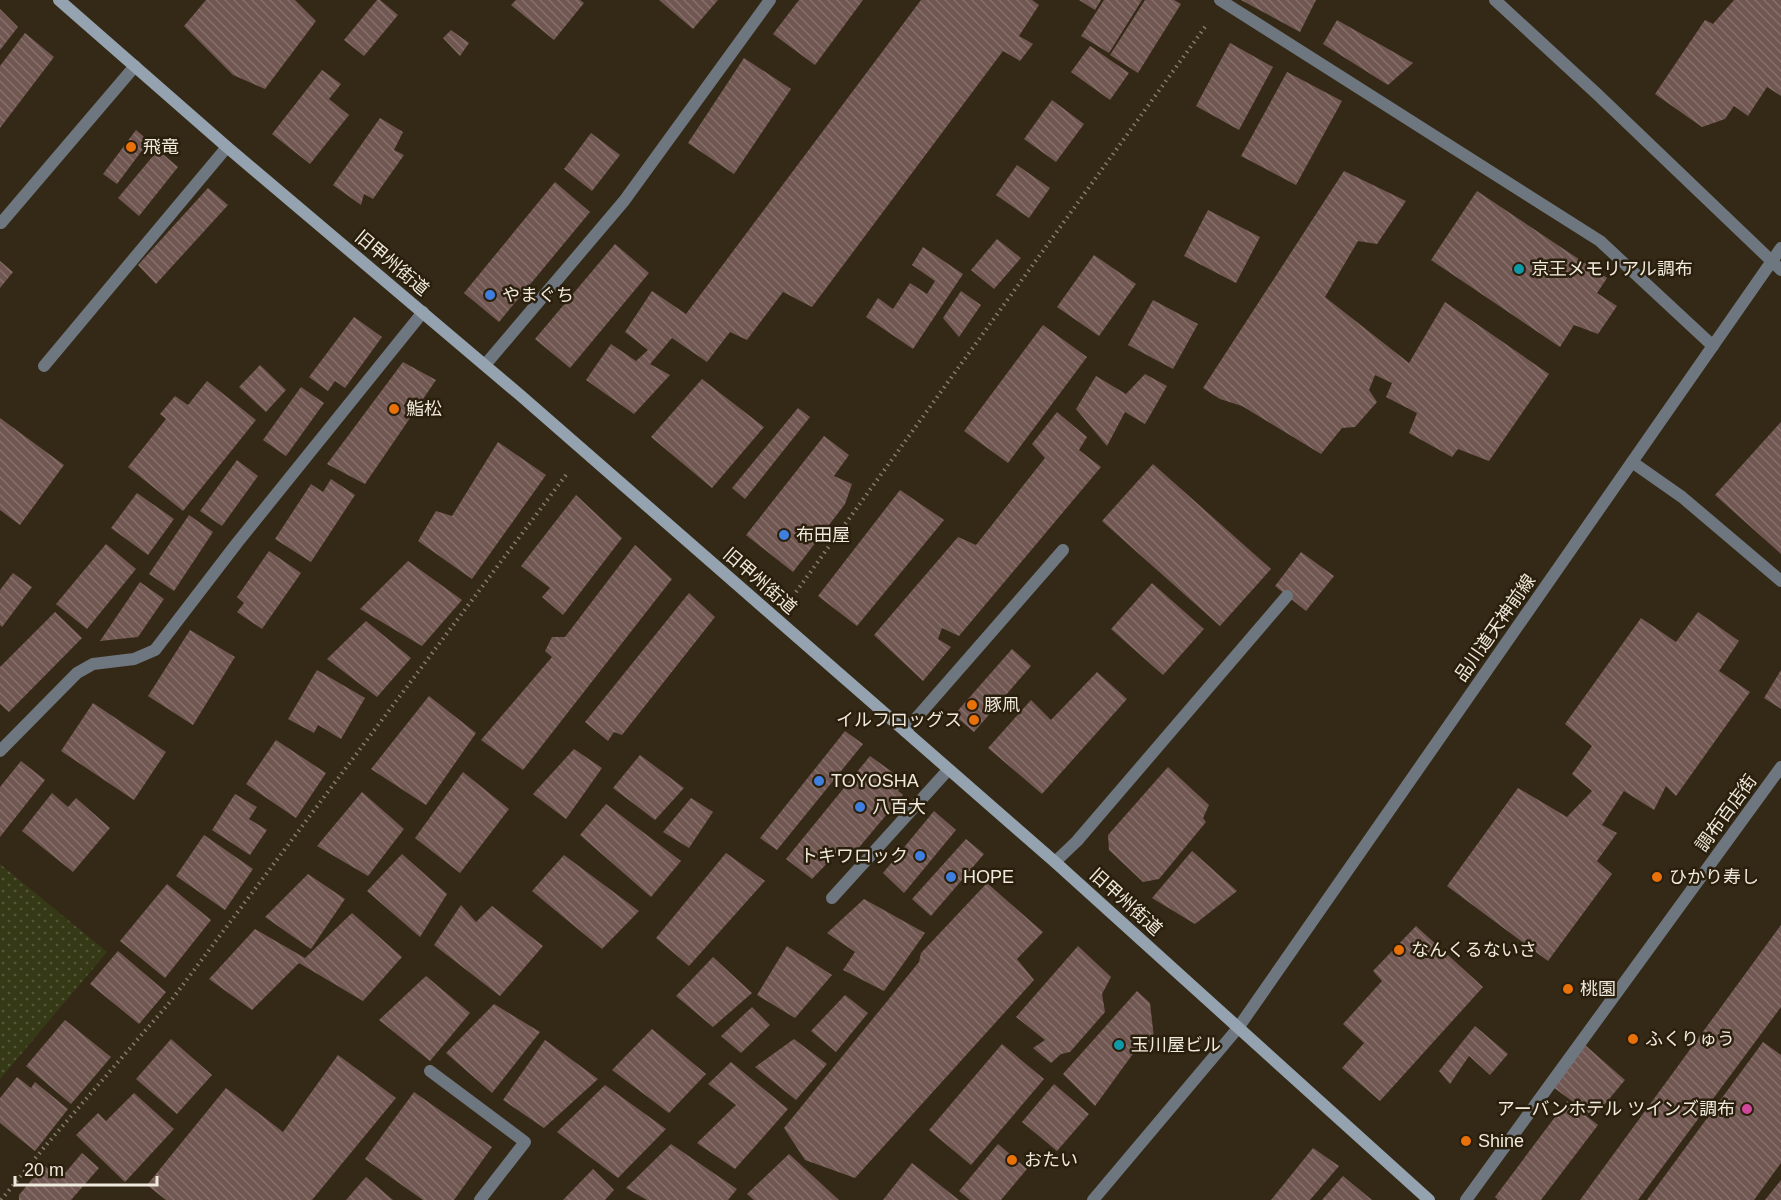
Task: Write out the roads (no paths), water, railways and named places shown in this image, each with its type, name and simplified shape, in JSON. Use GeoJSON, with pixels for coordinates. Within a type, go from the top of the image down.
{"type":"FeatureCollection","features":[{"type":"Feature","properties":{"kind":"main road","name":"旧甲州街道"},"geometry":{"type":"LineString","coordinates":[[59,0],[227,147],[485,365],[905,730],[1055,862],[1428,1200]]}},
{"type":"Feature","properties":{"kind":"street"},"geometry":{"type":"LineString","coordinates":[[485,365],[624,201],[770,0]]}},
{"type":"Feature","properties":{"kind":"street"},"geometry":{"type":"LineString","coordinates":[[1495,0],[1776,266]]}},
{"type":"Feature","properties":{"kind":"street"},"geometry":{"type":"LineString","coordinates":[[1221,1],[1600,241],[1713,346]]}},
{"type":"Feature","properties":{"kind":"street"},"geometry":{"type":"LineString","coordinates":[[1,223],[135,66]]}},
{"type":"Feature","properties":{"kind":"street"},"geometry":{"type":"LineString","coordinates":[[44,366],[227,147]]}},
{"type":"Feature","properties":{"kind":"street","name":"品川道天神前線"},"geometry":{"type":"LineString","coordinates":[[1093,1200],[1238,1028],[1713,346],[1776,266],[1781,248]]}},
{"type":"Feature","properties":{"kind":"street"},"geometry":{"type":"LineString","coordinates":[[0,751],[77,673],[93,664],[134,658],[155,650],[237,543],[423,312]]}},
{"type":"Feature","properties":{"kind":"street"},"geometry":{"type":"LineString","coordinates":[[1632,462],[1682,497],[1781,581]]}},
{"type":"Feature","properties":{"kind":"street"},"geometry":{"type":"LineString","coordinates":[[905,730],[1063,550]]}},
{"type":"Feature","properties":{"kind":"street"},"geometry":{"type":"LineString","coordinates":[[1055,862],[1077,841],[1287,597]]}},
{"type":"Feature","properties":{"kind":"street","name":"調布百店街"},"geometry":{"type":"LineString","coordinates":[[1466,1200],[1781,767]]}},
{"type":"Feature","properties":{"kind":"street"},"geometry":{"type":"LineString","coordinates":[[832,898],[948,770]]}},
{"type":"Feature","properties":{"kind":"street"},"geometry":{"type":"LineString","coordinates":[[430,1071],[525,1142],[480,1200]]}},
{"type":"Feature","properties":{"kind":"place","name":"飛竜"},"geometry":{"type":"Point","coordinates":[131,147]}},
{"type":"Feature","properties":{"kind":"place","name":"京王メモリアル調布"},"geometry":{"type":"Point","coordinates":[1519,269]}},
{"type":"Feature","properties":{"kind":"place","name":"やまぐち"},"geometry":{"type":"Point","coordinates":[490,295]}},
{"type":"Feature","properties":{"kind":"place","name":"鮨松"},"geometry":{"type":"Point","coordinates":[394,409]}},
{"type":"Feature","properties":{"kind":"place","name":"布田屋"},"geometry":{"type":"Point","coordinates":[784,535]}},
{"type":"Feature","properties":{"kind":"place","name":"豚凧"},"geometry":{"type":"Point","coordinates":[972,705]}},
{"type":"Feature","properties":{"kind":"place","name":"イルフロッグス"},"geometry":{"type":"Point","coordinates":[974,720]}},
{"type":"Feature","properties":{"kind":"place","name":"TOYOSHA"},"geometry":{"type":"Point","coordinates":[819,781]}},
{"type":"Feature","properties":{"kind":"place","name":"八百大"},"geometry":{"type":"Point","coordinates":[860,807]}},
{"type":"Feature","properties":{"kind":"place","name":"トキワロック"},"geometry":{"type":"Point","coordinates":[920,856]}},
{"type":"Feature","properties":{"kind":"place","name":"HOPE"},"geometry":{"type":"Point","coordinates":[951,877]}},
{"type":"Feature","properties":{"kind":"place","name":"ひかり寿し"},"geometry":{"type":"Point","coordinates":[1657,877]}},
{"type":"Feature","properties":{"kind":"place","name":"なんくるないさ"},"geometry":{"type":"Point","coordinates":[1399,950]}},
{"type":"Feature","properties":{"kind":"place","name":"桃園"},"geometry":{"type":"Point","coordinates":[1568,989]}},
{"type":"Feature","properties":{"kind":"place","name":"ふくりゅう"},"geometry":{"type":"Point","coordinates":[1633,1039]}},
{"type":"Feature","properties":{"kind":"place","name":"玉川屋ビル"},"geometry":{"type":"Point","coordinates":[1119,1045]}},
{"type":"Feature","properties":{"kind":"place","name":"アーバンホテル ツインズ調布"},"geometry":{"type":"Point","coordinates":[1747,1109]}},
{"type":"Feature","properties":{"kind":"place","name":"Shine"},"geometry":{"type":"Point","coordinates":[1466,1141]}},
{"type":"Feature","properties":{"kind":"place","name":"おたい"},"geometry":{"type":"Point","coordinates":[1012,1160]}}]}
